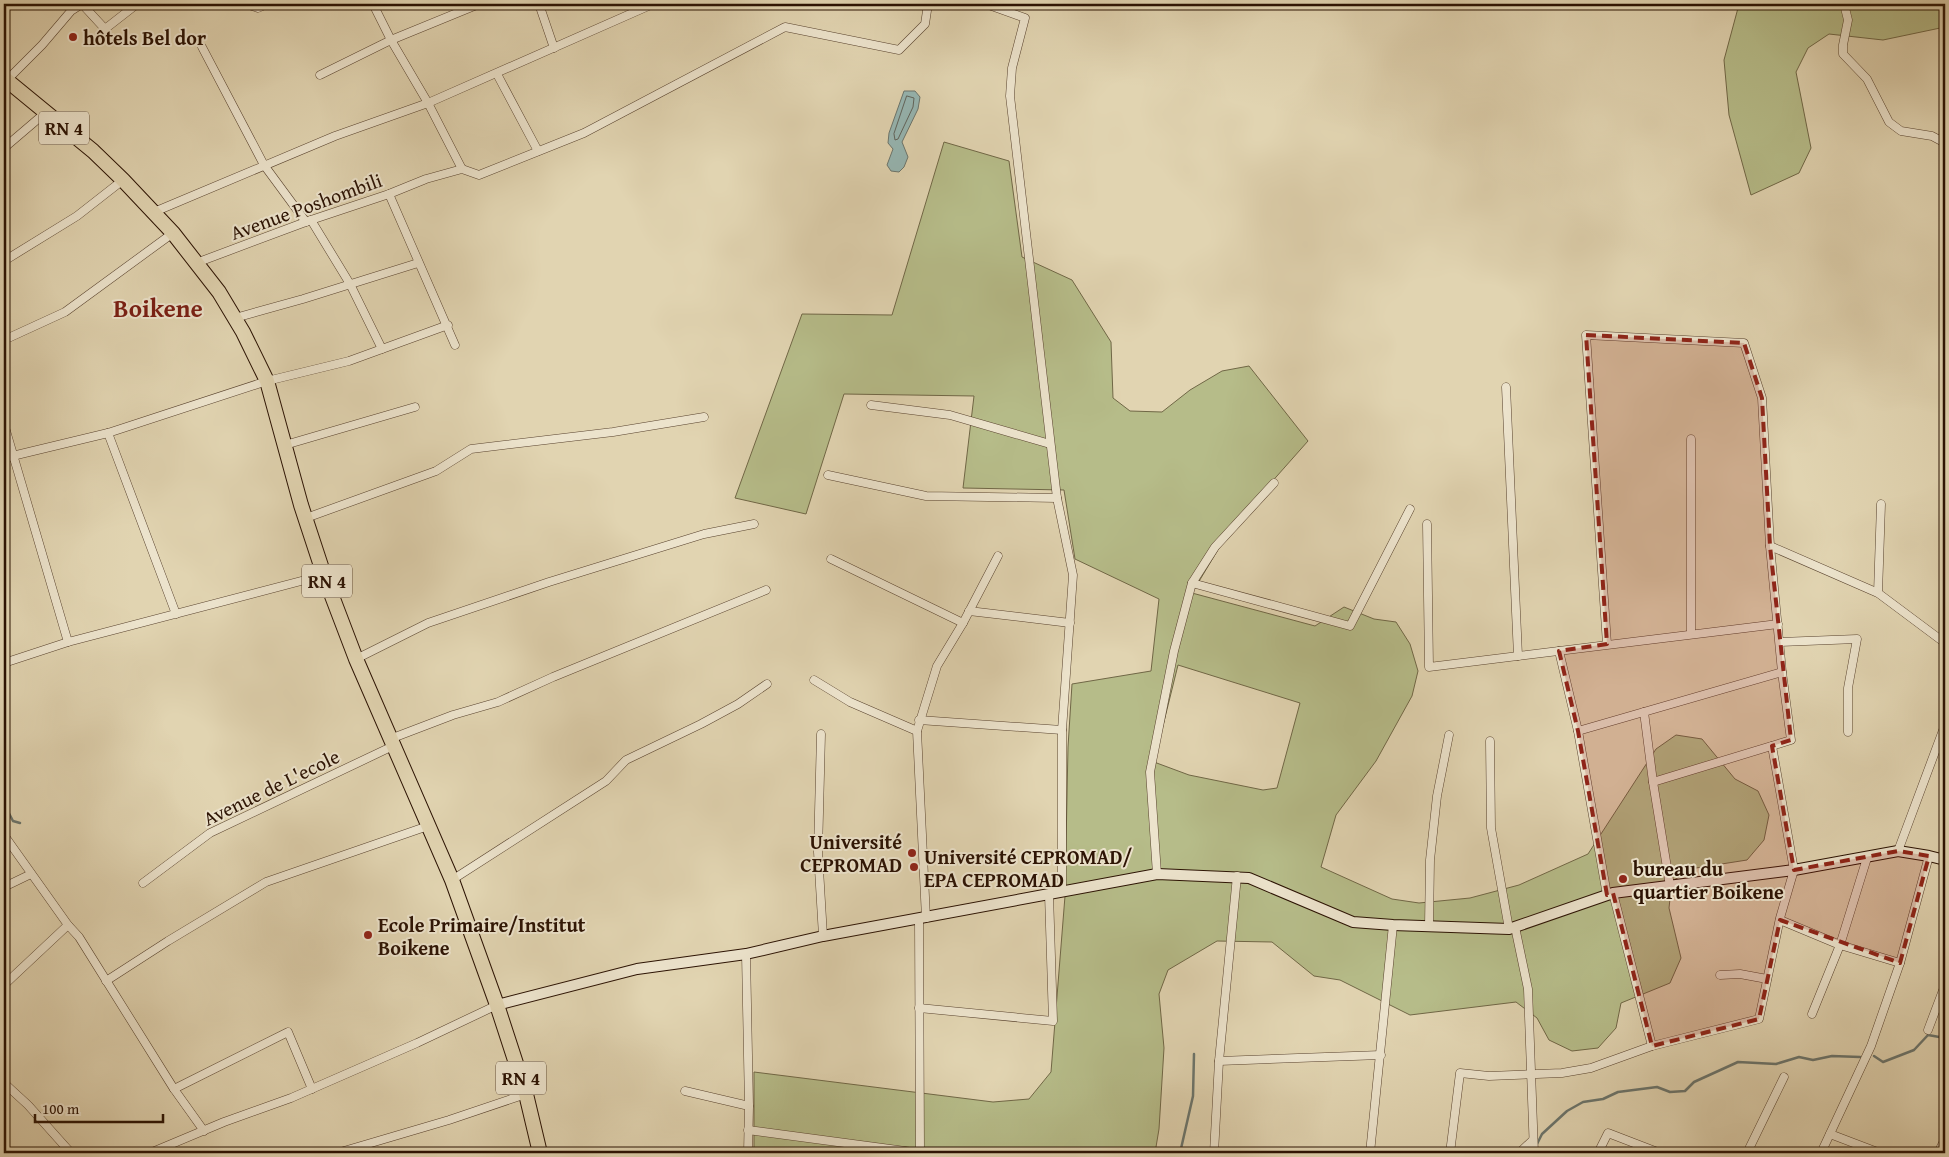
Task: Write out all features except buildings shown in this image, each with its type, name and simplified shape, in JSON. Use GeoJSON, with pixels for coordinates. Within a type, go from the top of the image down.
{"type":"FeatureCollection","features":[{"type":"Feature","properties":{"kind":"highway","name":"RN 4"},"geometry":{"type":"LineString","coordinates":[[5,79],[124,180],[173,233],[219,292],[243,332],[267,381],[324,575],[356,659],[452,880],[497,1005],[526,1094],[540,1153]]}},
{"type":"Feature","properties":{"kind":"street"},"geometry":{"type":"LineString","coordinates":[[5,79],[42,45],[71,11],[82,4],[105,30],[137,4]]}},
{"type":"Feature","properties":{"kind":"street"},"geometry":{"type":"LineString","coordinates":[[246,4],[258,8],[267,4]]}},
{"type":"Feature","properties":{"kind":"street"},"geometry":{"type":"LineString","coordinates":[[373,4],[462,169],[479,175],[584,133],[785,27],[899,50],[925,24],[928,4]]}},
{"type":"Feature","properties":{"kind":"street"},"geometry":{"type":"LineString","coordinates":[[320,74],[468,5],[479,4]]}},
{"type":"Feature","properties":{"kind":"street"},"geometry":{"type":"LineString","coordinates":[[539,4],[554,48]]}},
{"type":"Feature","properties":{"kind":"street"},"geometry":{"type":"LineString","coordinates":[[154,212],[335,136],[428,103],[653,4]]}},
{"type":"Feature","properties":{"kind":"street"},"geometry":{"type":"LineString","coordinates":[[986,4],[1025,18],[1012,68],[1010,96],[1057,498],[1073,575],[1062,730],[1062,892]]}},
{"type":"Feature","properties":{"kind":"street"},"geometry":{"type":"LineString","coordinates":[[1844,4],[1848,20],[1843,54],[1868,79],[1889,122],[1900,131],[1932,136],[1945,143]]}},
{"type":"Feature","properties":{"kind":"street"},"geometry":{"type":"LineString","coordinates":[[202,47],[264,165],[308,221],[350,284],[382,349]]}},
{"type":"Feature","properties":{"kind":"street"},"geometry":{"type":"LineString","coordinates":[[497,74],[538,151]]}},
{"type":"Feature","properties":{"kind":"street"},"geometry":{"type":"LineString","coordinates":[[4,148],[46,113]]}},
{"type":"Feature","properties":{"kind":"street","name":"Avenue Poshombili"},"geometry":{"type":"LineString","coordinates":[[196,263],[426,179],[462,169]]}},
{"type":"Feature","properties":{"kind":"street"},"geometry":{"type":"LineString","coordinates":[[4,261],[77,216],[124,180]]}},
{"type":"Feature","properties":{"kind":"street"},"geometry":{"type":"LineString","coordinates":[[389,194],[456,345]]}},
{"type":"Feature","properties":{"kind":"street"},"geometry":{"type":"LineString","coordinates":[[4,340],[65,312],[173,233]]}},
{"type":"Feature","properties":{"kind":"street"},"geometry":{"type":"LineString","coordinates":[[234,318],[303,299],[418,262]]}},
{"type":"Feature","properties":{"kind":"street"},"geometry":{"type":"LineString","coordinates":[[4,458],[108,434],[267,381],[349,361],[448,325]]}},
{"type":"Feature","properties":{"kind":"street"},"geometry":{"type":"LineString","coordinates":[[1607,644],[1586,335],[1744,342],[1762,398],[1770,546],[1782,672],[1791,740],[1653,782]]}},
{"type":"Feature","properties":{"kind":"street"},"geometry":{"type":"LineString","coordinates":[[1506,387],[1518,656]]}},
{"type":"Feature","properties":{"kind":"street"},"geometry":{"type":"LineString","coordinates":[[871,405],[950,415],[1050,444]]}},
{"type":"Feature","properties":{"kind":"street"},"geometry":{"type":"LineString","coordinates":[[285,445],[415,406]]}},
{"type":"Feature","properties":{"kind":"street"},"geometry":{"type":"LineString","coordinates":[[306,518],[436,471],[471,449],[613,432],[704,417]]}},
{"type":"Feature","properties":{"kind":"street"},"geometry":{"type":"LineString","coordinates":[[4,424],[68,642]]}},
{"type":"Feature","properties":{"kind":"street"},"geometry":{"type":"LineString","coordinates":[[108,434],[176,614]]}},
{"type":"Feature","properties":{"kind":"street"},"geometry":{"type":"LineString","coordinates":[[1691,439],[1691,634]]}},
{"type":"Feature","properties":{"kind":"street"},"geometry":{"type":"LineString","coordinates":[[828,475],[926,496],[1057,498]]}},
{"type":"Feature","properties":{"kind":"street"},"geometry":{"type":"LineString","coordinates":[[1157,874],[1150,772],[1174,651],[1192,583],[1215,547],[1274,483]]}},
{"type":"Feature","properties":{"kind":"street"},"geometry":{"type":"LineString","coordinates":[[1878,593],[1881,504]]}},
{"type":"Feature","properties":{"kind":"street"},"geometry":{"type":"LineString","coordinates":[[1192,583],[1350,626],[1410,509]]}},
{"type":"Feature","properties":{"kind":"street"},"geometry":{"type":"LineString","coordinates":[[356,659],[428,623],[530,588],[704,534],[754,524]]}},
{"type":"Feature","properties":{"kind":"street"},"geometry":{"type":"LineString","coordinates":[[1427,524],[1429,667],[1778,624]]}},
{"type":"Feature","properties":{"kind":"street"},"geometry":{"type":"LineString","coordinates":[[1770,546],[1878,593],[1945,644]]}},
{"type":"Feature","properties":{"kind":"street"},"geometry":{"type":"LineString","coordinates":[[748,1130],[920,1153],[922,918],[917,731],[937,666],[998,556]]}},
{"type":"Feature","properties":{"kind":"street"},"geometry":{"type":"LineString","coordinates":[[831,559],[963,622]]}},
{"type":"Feature","properties":{"kind":"street"},"geometry":{"type":"LineString","coordinates":[[4,662],[68,642],[324,575]]}},
{"type":"Feature","properties":{"kind":"street","name":"Avenue de L'ecole"},"geometry":{"type":"LineString","coordinates":[[143,883],[210,832],[392,743],[453,715],[498,702],[553,677],[766,590]]}},
{"type":"Feature","properties":{"kind":"street"},"geometry":{"type":"LineString","coordinates":[[969,611],[1070,623]]}},
{"type":"Feature","properties":{"kind":"street"},"geometry":{"type":"LineString","coordinates":[[1780,642],[1857,639],[1848,688],[1848,732]]}},
{"type":"Feature","properties":{"kind":"street"},"geometry":{"type":"LineString","coordinates":[[1559,652],[1578,731],[1610,894],[1652,1046]]}},
{"type":"Feature","properties":{"kind":"street"},"geometry":{"type":"LineString","coordinates":[[1578,731],[1782,672]]}},
{"type":"Feature","properties":{"kind":"street"},"geometry":{"type":"LineString","coordinates":[[814,680],[850,702],[917,731]]}},
{"type":"Feature","properties":{"kind":"street"},"geometry":{"type":"LineString","coordinates":[[452,880],[606,781],[626,760],[701,724],[738,704],[767,684]]}},
{"type":"Feature","properties":{"kind":"street"},"geometry":{"type":"LineString","coordinates":[[1644,712],[1670,886]]}},
{"type":"Feature","properties":{"kind":"street"},"geometry":{"type":"LineString","coordinates":[[919,720],[1062,730]]}},
{"type":"Feature","properties":{"kind":"street"},"geometry":{"type":"LineString","coordinates":[[1898,852],[1945,725]]}},
{"type":"Feature","properties":{"kind":"street"},"geometry":{"type":"LineString","coordinates":[[821,734],[818,852],[822,936]]}},
{"type":"Feature","properties":{"kind":"street"},"geometry":{"type":"LineString","coordinates":[[1429,927],[1430,860],[1437,796],[1449,735]]}},
{"type":"Feature","properties":{"kind":"street"},"geometry":{"type":"LineString","coordinates":[[1490,741],[1490,828],[1512,928],[1528,989],[1534,1146],[1519,1153]]}},
{"type":"Feature","properties":{"kind":"street"},"geometry":{"type":"LineString","coordinates":[[1450,1153],[1460,1073],[1489,1076],[1562,1073],[1591,1068],[1652,1046],[1759,1019],[1780,920],[1794,870],[1772,746]]}},
{"type":"Feature","properties":{"kind":"street"},"geometry":{"type":"LineString","coordinates":[[106,981],[266,882],[428,826]]}},
{"type":"Feature","properties":{"kind":"street"},"geometry":{"type":"LineString","coordinates":[[4,835],[68,925],[79,937],[174,1090],[204,1131]]}},
{"type":"Feature","properties":{"kind":"street"},"geometry":{"type":"LineString","coordinates":[[150,1153],[312,1089],[497,1005],[637,969],[746,954],[822,936],[1157,874],[1249,878],[1353,922],[1429,927],[1512,928],[1610,894],[1794,870],[1898,852],[1945,860]]}},
{"type":"Feature","properties":{"kind":"street"},"geometry":{"type":"LineString","coordinates":[[1821,1153],[1870,1046],[1900,962],[1929,856]]}},
{"type":"Feature","properties":{"kind":"street"},"geometry":{"type":"LineString","coordinates":[[1812,1014],[1840,945],[1867,858]]}},
{"type":"Feature","properties":{"kind":"street"},"geometry":{"type":"LineString","coordinates":[[4,886],[31,874]]}},
{"type":"Feature","properties":{"kind":"street"},"geometry":{"type":"LineString","coordinates":[[1214,1153],[1219,1061],[1237,876]]}},
{"type":"Feature","properties":{"kind":"street"},"geometry":{"type":"LineString","coordinates":[[920,1008],[1053,1022],[1049,894]]}},
{"type":"Feature","properties":{"kind":"street"},"geometry":{"type":"LineString","coordinates":[[1780,920],[1840,945],[1900,962]]}},
{"type":"Feature","properties":{"kind":"street"},"geometry":{"type":"LineString","coordinates":[[4,985],[68,925]]}},
{"type":"Feature","properties":{"kind":"street"},"geometry":{"type":"LineString","coordinates":[[1370,1153],[1393,925]]}},
{"type":"Feature","properties":{"kind":"street"},"geometry":{"type":"LineString","coordinates":[[746,954],[748,1153]]}},
{"type":"Feature","properties":{"kind":"street"},"geometry":{"type":"LineString","coordinates":[[1720,975],[1740,974],[1767,980]]}},
{"type":"Feature","properties":{"kind":"street"},"geometry":{"type":"LineString","coordinates":[[1928,1030],[1945,985]]}},
{"type":"Feature","properties":{"kind":"street"},"geometry":{"type":"LineString","coordinates":[[174,1090],[288,1032],[312,1089]]}},
{"type":"Feature","properties":{"kind":"street"},"geometry":{"type":"LineString","coordinates":[[1219,1061],[1381,1055]]}},
{"type":"Feature","properties":{"kind":"street"},"geometry":{"type":"LineString","coordinates":[[1746,1153],[1784,1078]]}},
{"type":"Feature","properties":{"kind":"street"},"geometry":{"type":"LineString","coordinates":[[4,1083],[28,1105],[71,1153]]}},
{"type":"Feature","properties":{"kind":"street"},"geometry":{"type":"LineString","coordinates":[[685,1091],[749,1106]]}},
{"type":"Feature","properties":{"kind":"street"},"geometry":{"type":"LineString","coordinates":[[337,1153],[449,1120],[526,1094]]}},
{"type":"Feature","properties":{"kind":"street"},"geometry":{"type":"LineString","coordinates":[[1598,1153],[1608,1133],[1660,1153]]}},
{"type":"Feature","properties":{"kind":"street"},"geometry":{"type":"LineString","coordinates":[[1830,1134],[1880,1153]]}},
{"type":"Feature","properties":{"kind":"street"},"geometry":{"type":"LineString","coordinates":[[1938,1153],[1945,1139]]}},
{"type":"Feature","properties":{"kind":"highlighted area"},"geometry":{"type":"Polygon","coordinates":[[[1586,335],[1744,343],[1762,398],[1770,546],[1791,740],[1772,746],[1794,870],[1898,851],[1929,856],[1900,963],[1780,920],[1759,1019],[1652,1046],[1613,893],[1607,895],[1578,731],[1559,651],[1607,644],[1586,335]]]}},
{"type":"Feature","properties":{"kind":"green space"},"geometry":{"type":"Polygon","coordinates":[[[1742,4],[1945,4],[1945,27],[1883,40],[1829,34],[1808,48],[1796,72],[1811,148],[1799,173],[1751,195],[1729,115],[1724,60],[1738,8],[1742,4]]]}},
{"type":"Feature","properties":{"kind":"green space"},"geometry":{"type":"Polygon","coordinates":[[[944,142],[1009,161],[1022,257],[1072,280],[1111,342],[1113,398],[1130,411],[1162,412],[1190,390],[1222,371],[1249,366],[1308,441],[1269,485],[1219,548],[1192,593],[1315,626],[1344,607],[1374,619],[1396,622],[1410,644],[1418,671],[1412,696],[1376,761],[1336,815],[1321,867],[1392,899],[1419,903],[1470,898],[1519,885],[1588,854],[1656,749],[1676,735],[1702,739],[1735,779],[1758,791],[1769,815],[1764,840],[1747,860],[1696,868],[1672,881],[1669,908],[1681,958],[1670,983],[1621,1003],[1616,1028],[1598,1048],[1572,1051],[1549,1040],[1537,1018],[1516,1002],[1410,1015],[1340,980],[1314,976],[1272,942],[1217,941],[1168,970],[1159,994],[1164,1048],[1159,1129],[1155,1153],[754,1153],[754,1072],[993,1102],[1029,1099],[1051,1072],[1065,896],[1068,747],[1072,684],[1151,671],[1159,599],[1075,559],[1064,490],[963,488],[974,396],[844,394],[806,514],[735,498],[802,314],[892,315],[944,142]],[[1178,665],[1154,762],[1189,775],[1263,790],[1277,788],[1300,703],[1178,665]]]}},
{"type":"Feature","properties":{"kind":"water"},"geometry":{"type":"Polygon","coordinates":[[[904,91],[915,91],[920,97],[918,109],[902,142],[908,157],[904,167],[899,172],[891,171],[887,165],[893,149],[888,143],[889,133],[904,91]]]}},
{"type":"Feature","properties":{"kind":"waterway"},"geometry":{"type":"LineString","coordinates":[[4,804],[13,821],[20,823]]}},
{"type":"Feature","properties":{"kind":"waterway"},"geometry":{"type":"LineString","coordinates":[[1874,1056],[1883,1062],[1914,1050],[1928,1035],[1945,1038]]}},
{"type":"Feature","properties":{"kind":"waterway"},"geometry":{"type":"LineString","coordinates":[[1180,1153],[1193,1096],[1194,1054]]}},
{"type":"Feature","properties":{"kind":"waterway"},"geometry":{"type":"LineString","coordinates":[[1525,1153],[1537,1144],[1542,1134],[1567,1111],[1583,1102],[1603,1099],[1618,1092],[1657,1087],[1670,1092],[1685,1091],[1694,1082],[1738,1062],[1776,1064],[1799,1057],[1813,1060],[1832,1056],[1860,1057]]}},
{"type":"Feature","properties":{"kind":"place","name":"hôtels Bel dor"},"geometry":{"type":"Point","coordinates":[73,37]}},
{"type":"Feature","properties":{"kind":"place","name":"Université CEPROMAD"},"geometry":{"type":"Point","coordinates":[912,853]}},
{"type":"Feature","properties":{"kind":"place","name":"Université CEPROMAD/ EPA CEPROMAD"},"geometry":{"type":"Point","coordinates":[914,867]}},
{"type":"Feature","properties":{"kind":"place","name":"bureau du quartier Boikene"},"geometry":{"type":"Point","coordinates":[1623,879]}},
{"type":"Feature","properties":{"kind":"place","name":"Ecole Primaire/Institut Boikene"},"geometry":{"type":"Point","coordinates":[368,935]}},
{"type":"Feature","properties":{"kind":"district","name":"Boikene"},"geometry":{"type":"Point","coordinates":[158,308]}}]}
